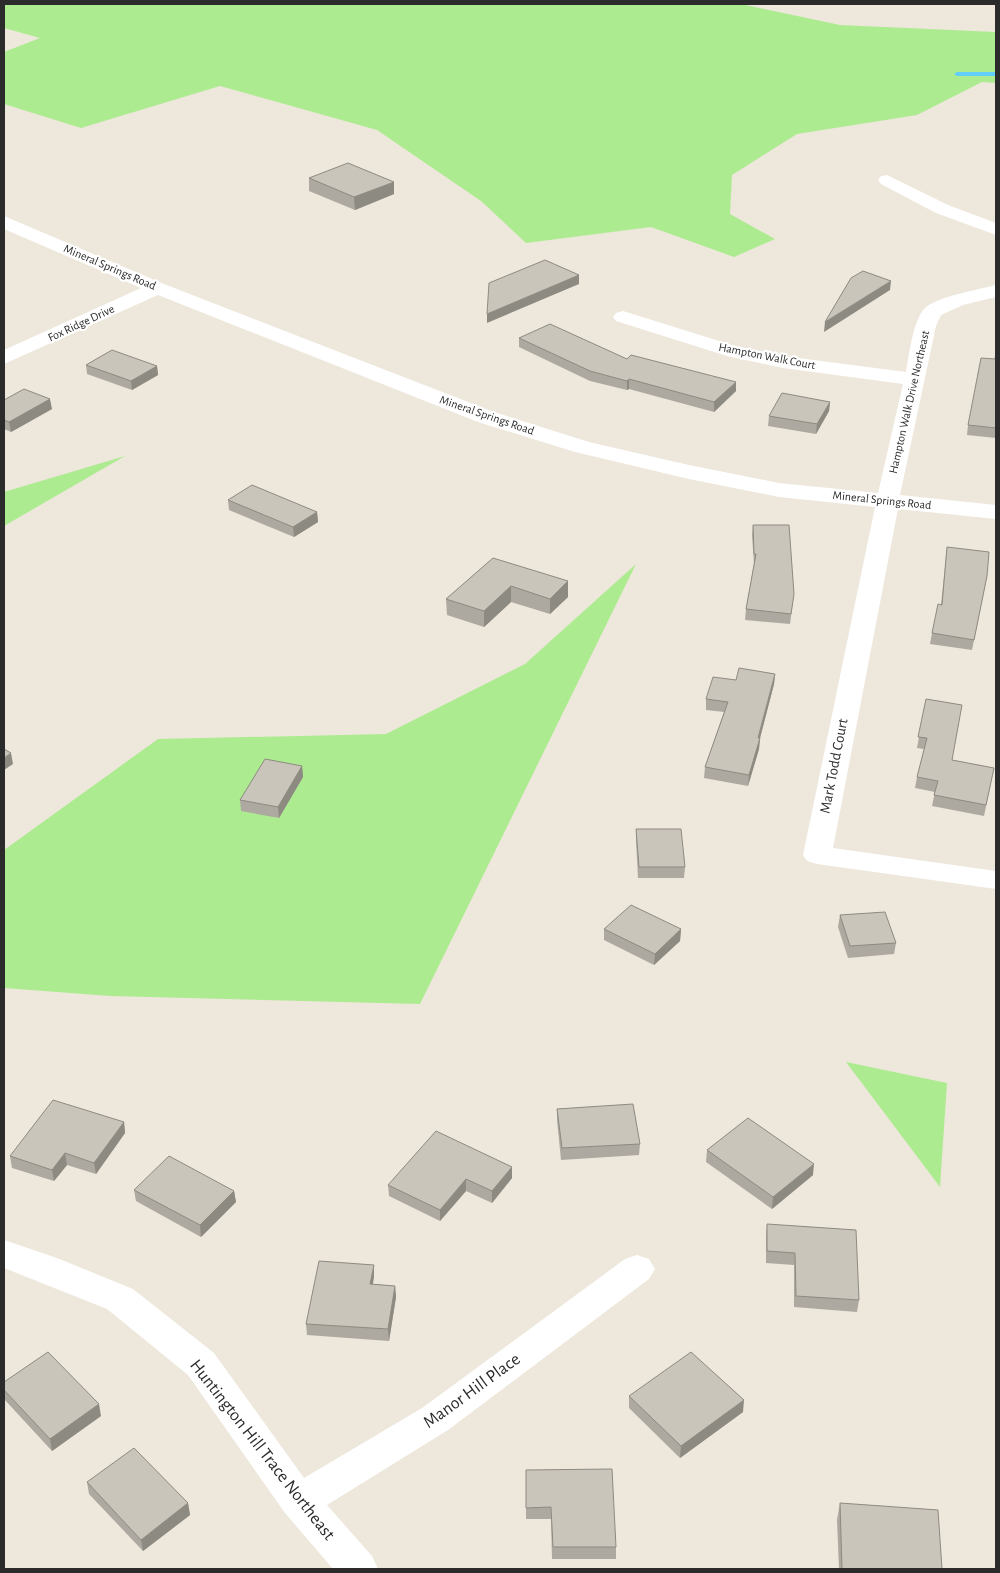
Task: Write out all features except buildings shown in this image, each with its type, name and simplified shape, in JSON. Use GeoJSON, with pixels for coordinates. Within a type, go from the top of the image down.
{"type":"FeatureCollection","features":[{"type":"Feature","properties":{"kind":"street"},"geometry":{"type":"LineString","coordinates":[[887,180],[942,209],[996,229]]}},
{"type":"Feature","properties":{"kind":"street","name":"Mineral Springs Road"},"geometry":{"type":"LineString","coordinates":[[4,222],[157,288],[486,417],[583,447],[671,468],[779,490],[996,512]]}},
{"type":"Feature","properties":{"kind":"street","name":"Fox Ridge Drive"},"geometry":{"type":"LineString","coordinates":[[4,358],[157,288]]}},
{"type":"Feature","properties":{"kind":"street","name":"Hampton Walk Drive Northeast"},"geometry":{"type":"LineString","coordinates":[[888,500],[926,326],[933,312],[956,301],[996,291]]}},
{"type":"Feature","properties":{"kind":"street","name":"Hampton Walk Court"},"geometry":{"type":"LineString","coordinates":[[623,317],[727,350],[783,362],[914,379]]}},
{"type":"Feature","properties":{"kind":"street","name":"Mark Todd Court"},"geometry":{"type":"LineString","coordinates":[[888,500],[817,855],[996,880]]}},
{"type":"Feature","properties":{"kind":"street","name":"Huntington Hill Trace Northeast"},"geometry":{"type":"LineString","coordinates":[[4,1254],[45,1268],[120,1299],[201,1364],[299,1501],[358,1569]]}},
{"type":"Feature","properties":{"kind":"street","name":"Manor Hill Place"},"geometry":{"type":"LineString","coordinates":[[299,1501],[434,1420],[637,1269]]}},
{"type":"Feature","properties":{"kind":"green space"},"geometry":{"type":"Polygon","coordinates":[[[4,4],[741,4],[840,25],[996,32],[996,83],[982,82],[917,115],[797,134],[732,175],[730,214],[775,239],[734,257],[651,227],[526,243],[481,201],[377,130],[220,86],[81,128],[4,104],[4,52],[40,38],[4,28],[4,4]]]}},
{"type":"Feature","properties":{"kind":"green space"},"geometry":{"type":"Polygon","coordinates":[[[125,456],[4,526],[4,492],[125,456]]]}},
{"type":"Feature","properties":{"kind":"green space"},"geometry":{"type":"Polygon","coordinates":[[[636,564],[420,1004],[110,996],[4,988],[4,850],[158,739],[386,734],[525,664],[636,564]]]}},
{"type":"Feature","properties":{"kind":"green space"},"geometry":{"type":"Polygon","coordinates":[[[846,1062],[947,1083],[940,1187],[846,1062]]]}},
{"type":"Feature","properties":{"kind":"waterway"},"geometry":{"type":"LineString","coordinates":[[957,74],[996,74]]}}]}
